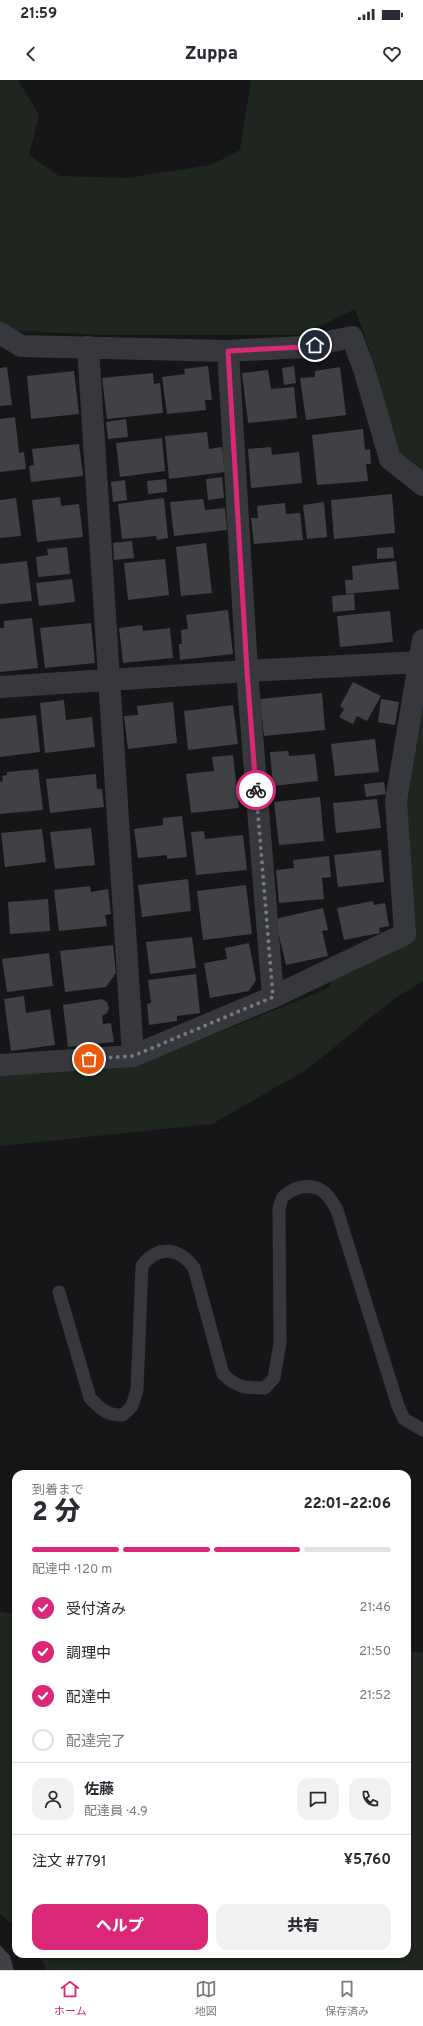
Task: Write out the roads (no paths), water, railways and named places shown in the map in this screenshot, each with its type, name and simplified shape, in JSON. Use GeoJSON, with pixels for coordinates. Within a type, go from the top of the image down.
{"type":"FeatureCollection","features":[{"type":"Feature","properties":{"kind":"street"},"geometry":{"type":"LineString","coordinates":[[0,333],[21,346],[228,351],[303,347],[352,337],[364,369],[390,459],[423,485]]}},
{"type":"Feature","properties":{"kind":"street"},"geometry":{"type":"LineString","coordinates":[[88,347],[133,1056]]}},
{"type":"Feature","properties":{"kind":"street"},"geometry":{"type":"LineString","coordinates":[[228,351],[247,671],[273,997]]}},
{"type":"Feature","properties":{"kind":"street"},"geometry":{"type":"LineString","coordinates":[[0,1065],[133,1056],[273,997],[405,934],[396,801],[423,640]]}},
{"type":"Feature","properties":{"kind":"street"},"geometry":{"type":"LineString","coordinates":[[0,687],[247,671],[420,662]]}},
{"type":"Feature","properties":{"kind":"lane"},"geometry":{"type":"LineString","coordinates":[[59,1292],[90,1398],[102,1410],[113,1416],[123,1415],[132,1406],[136,1390],[142,1266],[148,1258],[163,1252],[175,1251],[187,1258],[194,1268],[222,1374],[233,1385],[265,1388],[274,1378],[280,1344],[279,1209],[282,1198],[294,1190],[306,1186],[320,1190],[330,1197],[337,1210],[398,1406],[404,1419],[423,1430]]}}]}
